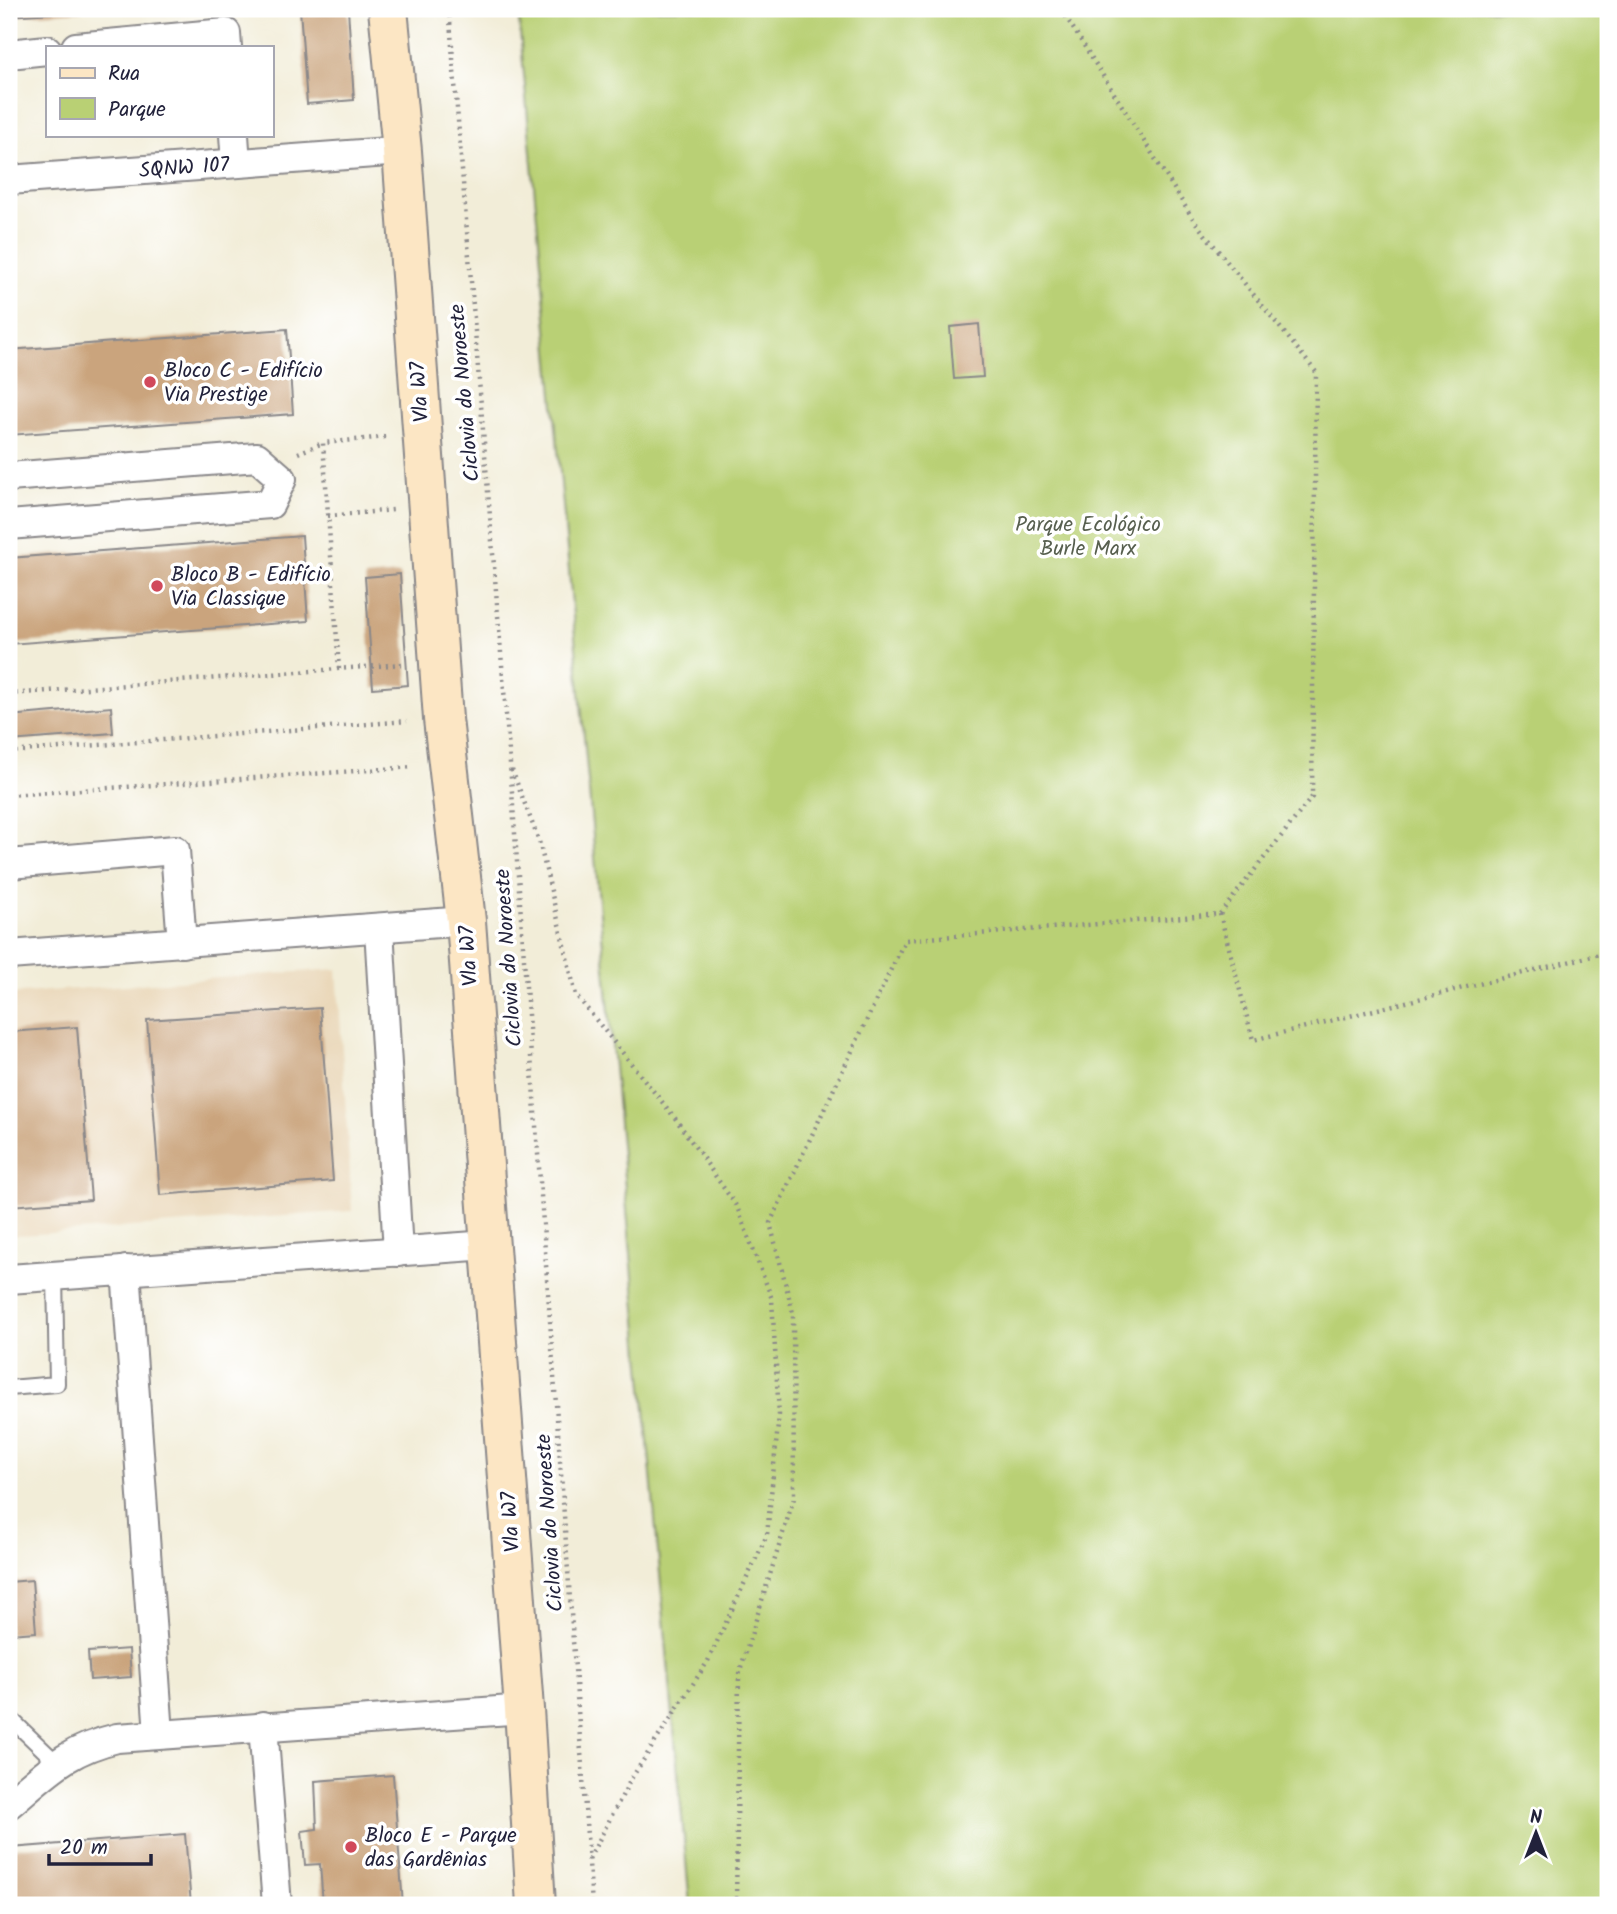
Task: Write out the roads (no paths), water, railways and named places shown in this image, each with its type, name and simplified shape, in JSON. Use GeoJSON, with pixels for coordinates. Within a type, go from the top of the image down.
{"type":"FeatureCollection","features":[{"type":"Feature","properties":{"kind":"main road","name":"Vla W7"},"geometry":{"type":"LineString","coordinates":[[388,9],[402,151],[443,719],[466,921],[536,1905]]}},
{"type":"Feature","properties":{"kind":"street"},"geometry":{"type":"LineString","coordinates":[[87,46],[226,33],[227,46]]}},
{"type":"Feature","properties":{"kind":"street"},"geometry":{"type":"LineString","coordinates":[[9,54],[46,50]]}},
{"type":"Feature","properties":{"kind":"street"},"geometry":{"type":"LineString","coordinates":[[234,136],[236,163]]}},
{"type":"Feature","properties":{"kind":"street","name":"SQNW 107"},"geometry":{"type":"LineString","coordinates":[[9,180],[402,151]]}},
{"type":"Feature","properties":{"kind":"street"},"geometry":{"type":"LineString","coordinates":[[9,477],[257,457],[282,479],[270,504],[9,525]]}},
{"type":"Feature","properties":{"kind":"street"},"geometry":{"type":"LineString","coordinates":[[9,864],[175,850],[182,943]]}},
{"type":"Feature","properties":{"kind":"street"},"geometry":{"type":"LineString","coordinates":[[9,955],[466,921]]}},
{"type":"Feature","properties":{"kind":"street"},"geometry":{"type":"LineString","coordinates":[[379,928],[398,1252]]}},
{"type":"Feature","properties":{"kind":"street"},"geometry":{"type":"LineString","coordinates":[[9,1279],[489,1245]]}},
{"type":"Feature","properties":{"kind":"street"},"geometry":{"type":"LineString","coordinates":[[127,1270],[159,1734]]}},
{"type":"Feature","properties":{"kind":"street"},"geometry":{"type":"LineString","coordinates":[[9,1804],[67,1755],[91,1744],[117,1738],[524,1709]]}},
{"type":"Feature","properties":{"kind":"street"},"geometry":{"type":"LineString","coordinates":[[264,1726],[277,1905]]}},
{"type":"Feature","properties":{"kind":"lane"},"geometry":{"type":"LineString","coordinates":[[9,1388],[57,1384],[55,1275]]}},
{"type":"Feature","properties":{"kind":"lane"},"geometry":{"type":"LineString","coordinates":[[9,1717],[57,1763]]}},
{"type":"Feature","properties":{"kind":"place","name":"Bloco C - Edifício Via Prestige"},"geometry":{"type":"Point","coordinates":[150,382]}},
{"type":"Feature","properties":{"kind":"place","name":"Bloco B - Edifício Via Classique"},"geometry":{"type":"Point","coordinates":[157,586]}},
{"type":"Feature","properties":{"kind":"place","name":"Bloco E - Parque das Gardênias"},"geometry":{"type":"Point","coordinates":[351,1847]}},
{"type":"Feature","properties":{"kind":"park label","name":"Parque Ecológico Burle Marx"},"geometry":{"type":"Point","coordinates":[1088,536]}}]}
